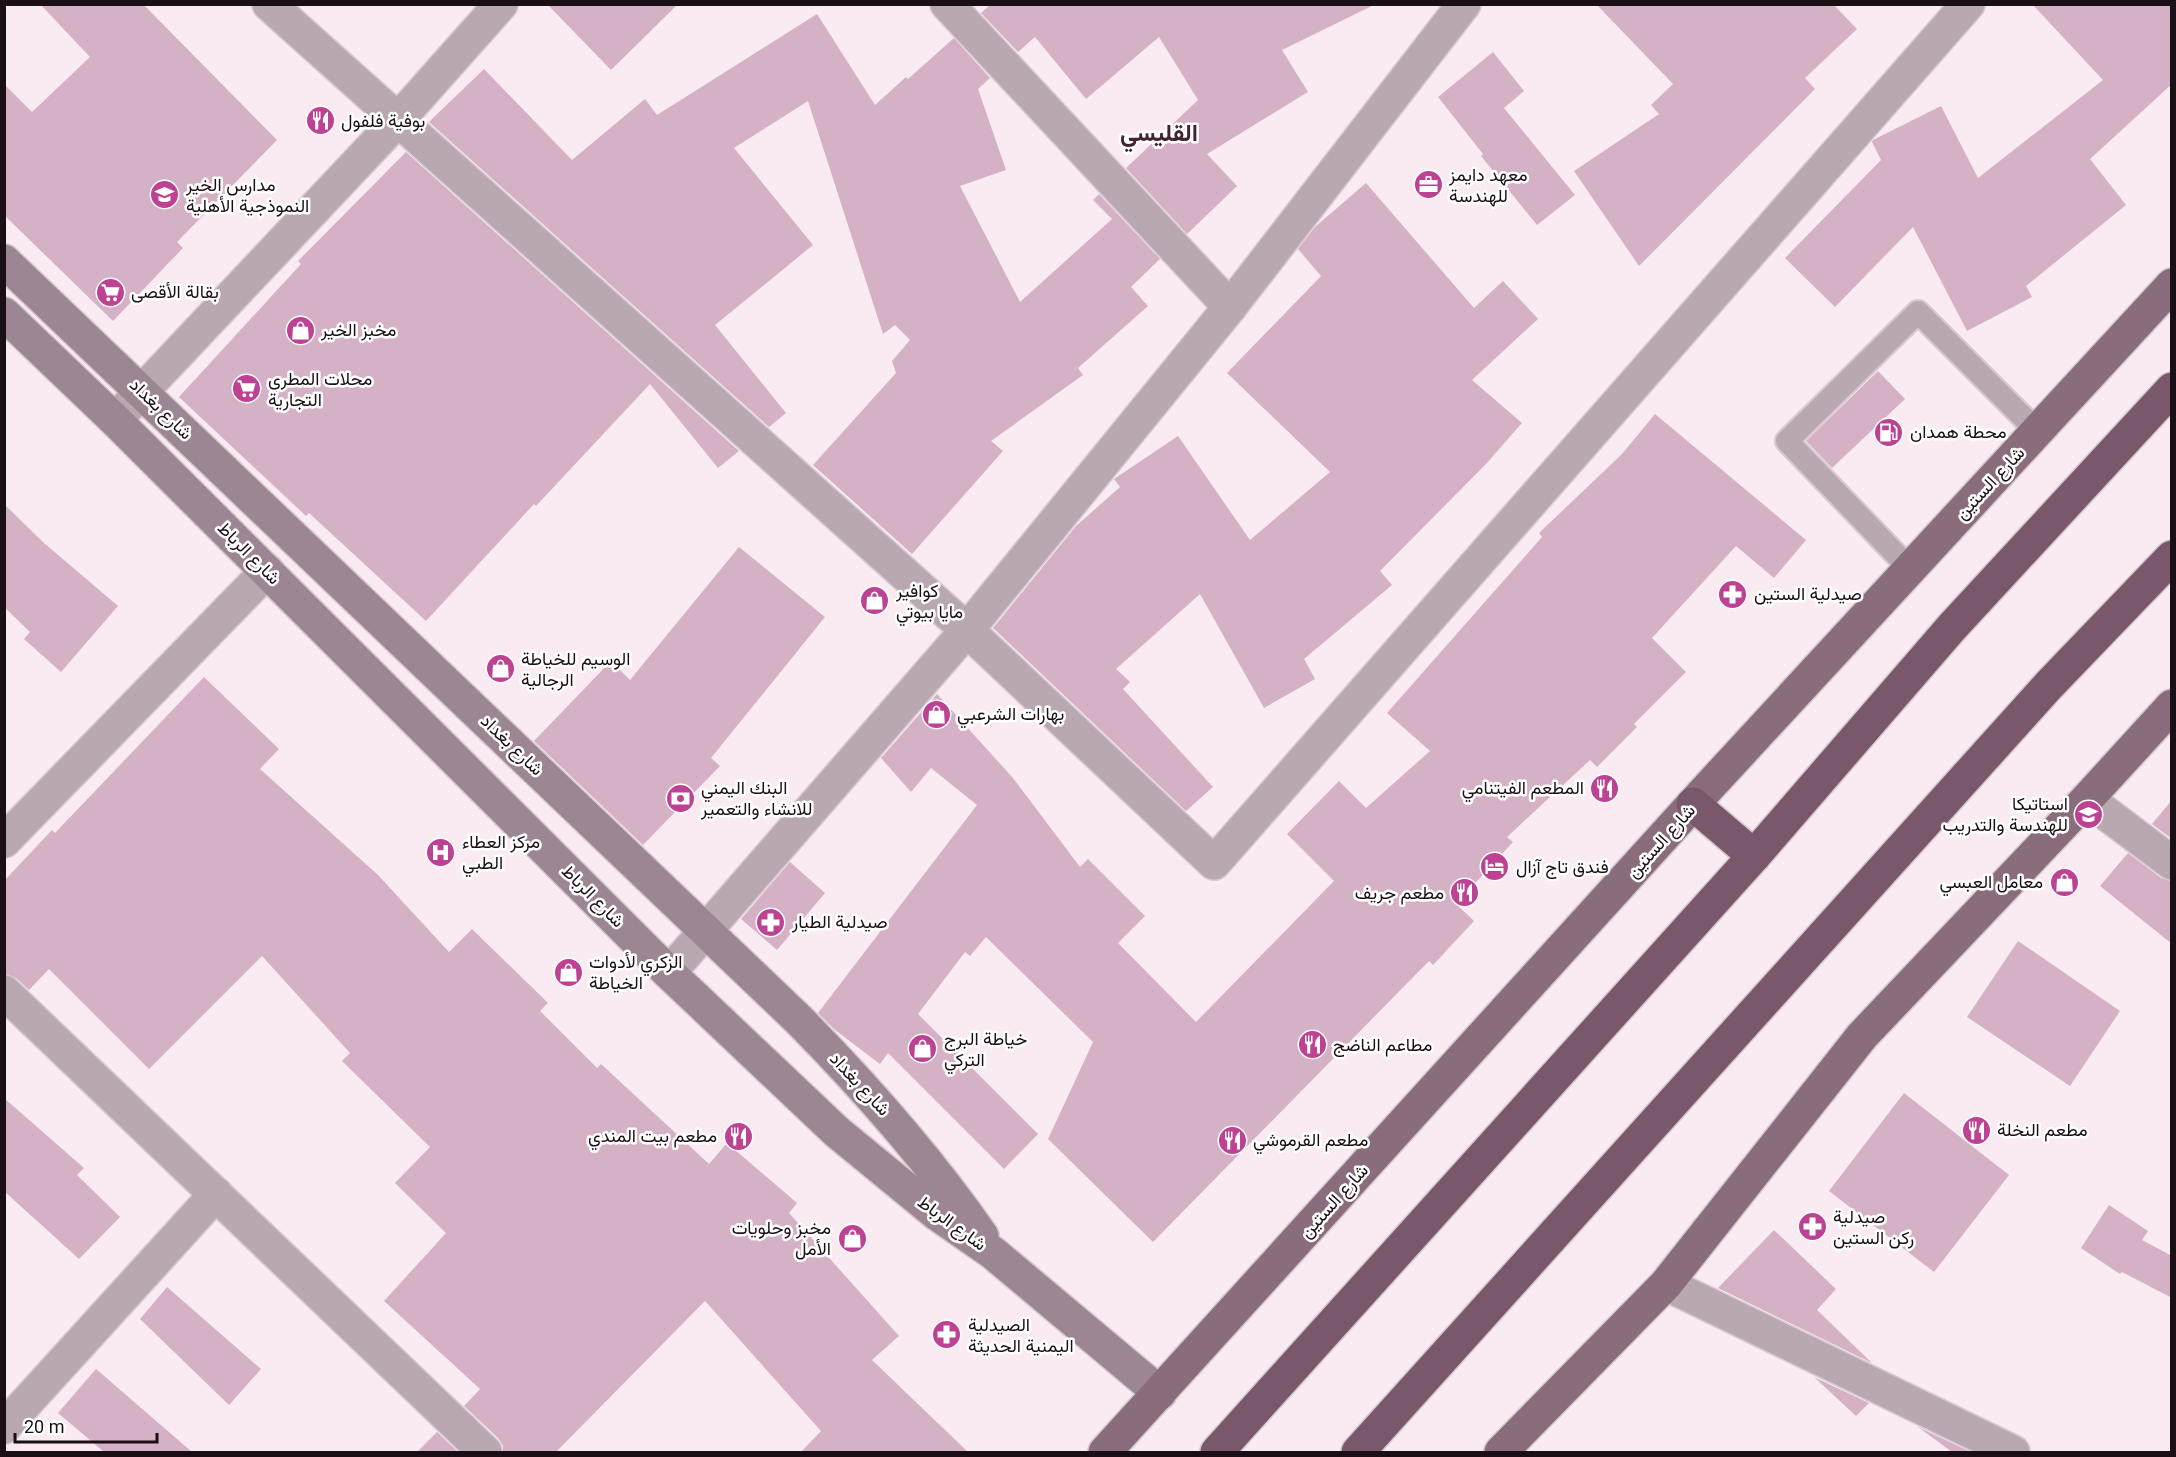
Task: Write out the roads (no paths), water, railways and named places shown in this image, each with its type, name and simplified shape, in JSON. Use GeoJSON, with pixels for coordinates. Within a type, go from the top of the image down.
{"type":"FeatureCollection","features":[{"type":"Feature","properties":{"kind":"highway"},"geometry":{"type":"LineString","coordinates":[[1217,1452],[1754,856],[1952,627],[2172,389]]}},
{"type":"Feature","properties":{"kind":"highway"},"geometry":{"type":"LineString","coordinates":[[1358,1452],[2049,685],[2172,556]]}},
{"type":"Feature","properties":{"kind":"highway"},"geometry":{"type":"LineString","coordinates":[[1693,804],[1754,856]]}},
{"type":"Feature","properties":{"kind":"main road","name":"شارع الستين"},"geometry":{"type":"LineString","coordinates":[[1105,1452],[1693,804],[2172,285]]}},
{"type":"Feature","properties":{"kind":"main road"},"geometry":{"type":"LineString","coordinates":[[1501,1452],[1666,1284],[1862,1036],[2172,706]]}},
{"type":"Feature","properties":{"kind":"street"},"geometry":{"type":"LineString","coordinates":[[268,4],[967,630],[1214,863],[1968,4]]}},
{"type":"Feature","properties":{"kind":"street"},"geometry":{"type":"LineString","coordinates":[[115,420],[397,121],[501,4]]}},
{"type":"Feature","properties":{"kind":"street"},"geometry":{"type":"LineString","coordinates":[[947,4],[1230,307]]}},
{"type":"Feature","properties":{"kind":"street"},"geometry":{"type":"LineString","coordinates":[[669,973],[967,630],[1230,307],[1464,4]]}},
{"type":"Feature","properties":{"kind":"street","name":"شارع بغداد"},"geometry":{"type":"LineString","coordinates":[[4,261],[822,1043],[895,1123],[950,1190],[993,1253]]}},
{"type":"Feature","properties":{"kind":"street","name":"شارع الرباط"},"geometry":{"type":"LineString","coordinates":[[4,315],[115,420],[669,973],[837,1132],[937,1214],[993,1253],[1160,1393]]}},
{"type":"Feature","properties":{"kind":"street"},"geometry":{"type":"LineString","coordinates":[[4,841],[267,571]]}},
{"type":"Feature","properties":{"kind":"street"},"geometry":{"type":"LineString","coordinates":[[2087,799],[2172,863]]}},
{"type":"Feature","properties":{"kind":"street"},"geometry":{"type":"LineString","coordinates":[[4,993],[485,1452]]}},
{"type":"Feature","properties":{"kind":"street"},"geometry":{"type":"LineString","coordinates":[[4,1427],[216,1194]]}},
{"type":"Feature","properties":{"kind":"street"},"geometry":{"type":"LineString","coordinates":[[1666,1284],[2013,1452]]}},
{"type":"Feature","properties":{"kind":"lane"},"geometry":{"type":"LineString","coordinates":[[1910,569],[1787,441],[1918,312],[2037,431]]}},
{"type":"Feature","properties":{"kind":"place","name":"بوفية فلفول"},"geometry":{"type":"Point","coordinates":[320,121]}},
{"type":"Feature","properties":{"kind":"place","name":"معهد دايمز للهندسة"},"geometry":{"type":"Point","coordinates":[1428,185]}},
{"type":"Feature","properties":{"kind":"place","name":"مدارس الخير النموذجية الأهلية"},"geometry":{"type":"Point","coordinates":[165,195]}},
{"type":"Feature","properties":{"kind":"place","name":"بقالة الأقصى"},"geometry":{"type":"Point","coordinates":[110,292]}},
{"type":"Feature","properties":{"kind":"place","name":"مخبز الخير"},"geometry":{"type":"Point","coordinates":[300,330]}},
{"type":"Feature","properties":{"kind":"place","name":"محلات المطري التجارية"},"geometry":{"type":"Point","coordinates":[247,389]}},
{"type":"Feature","properties":{"kind":"place","name":"محطة همدان"},"geometry":{"type":"Point","coordinates":[1889,432]}},
{"type":"Feature","properties":{"kind":"place","name":"صيدلية الستين"},"geometry":{"type":"Point","coordinates":[1733,594]}},
{"type":"Feature","properties":{"kind":"place","name":"كوافير مايا بيوتي"},"geometry":{"type":"Point","coordinates":[875,601]}},
{"type":"Feature","properties":{"kind":"place","name":"الوسيم للخياطة الرجالية"},"geometry":{"type":"Point","coordinates":[500,669]}},
{"type":"Feature","properties":{"kind":"place","name":"بهارات الشرعبي"},"geometry":{"type":"Point","coordinates":[936,714]}},
{"type":"Feature","properties":{"kind":"place","name":"المطعم الفيتنامي"},"geometry":{"type":"Point","coordinates":[1605,788]}},
{"type":"Feature","properties":{"kind":"place","name":"البنك اليمني للانشاء والتعمير"},"geometry":{"type":"Point","coordinates":[680,798]}},
{"type":"Feature","properties":{"kind":"place","name":"استاتيكا للهندسة والتدريب"},"geometry":{"type":"Point","coordinates":[2089,814]}},
{"type":"Feature","properties":{"kind":"place","name":"مركز العطاء الطبي"},"geometry":{"type":"Point","coordinates":[441,852]}},
{"type":"Feature","properties":{"kind":"place","name":"فندق تاج آزال"},"geometry":{"type":"Point","coordinates":[1495,867]}},
{"type":"Feature","properties":{"kind":"place","name":"معامل العبسي"},"geometry":{"type":"Point","coordinates":[2064,882]}},
{"type":"Feature","properties":{"kind":"place","name":"مطعم جريف"},"geometry":{"type":"Point","coordinates":[1465,893]}},
{"type":"Feature","properties":{"kind":"place","name":"صيدلية الطيار"},"geometry":{"type":"Point","coordinates":[771,922]}},
{"type":"Feature","properties":{"kind":"place","name":"الزكري لأدوات الخياطة"},"geometry":{"type":"Point","coordinates":[568,972]}},
{"type":"Feature","properties":{"kind":"place","name":"مطاعم الناضج"},"geometry":{"type":"Point","coordinates":[1312,1045]}},
{"type":"Feature","properties":{"kind":"place","name":"خياطة البرج التركي"},"geometry":{"type":"Point","coordinates":[923,1049]}},
{"type":"Feature","properties":{"kind":"place","name":"مطعم النخلة"},"geometry":{"type":"Point","coordinates":[1976,1130]}},
{"type":"Feature","properties":{"kind":"place","name":"مطعم بيت المندي"},"geometry":{"type":"Point","coordinates":[738,1136]}},
{"type":"Feature","properties":{"kind":"place","name":"مطعم القرموشي"},"geometry":{"type":"Point","coordinates":[1232,1140]}},
{"type":"Feature","properties":{"kind":"place","name":"صيدلية ركن الستين"},"geometry":{"type":"Point","coordinates":[1812,1227]}},
{"type":"Feature","properties":{"kind":"place","name":"مخبز وحلويات الأمل"},"geometry":{"type":"Point","coordinates":[852,1238]}},
{"type":"Feature","properties":{"kind":"place","name":"الصيدلية اليمنية الحديثة"},"geometry":{"type":"Point","coordinates":[947,1335]}},
{"type":"Feature","properties":{"kind":"district","name":"القليسي"},"geometry":{"type":"Point","coordinates":[1159,133]}}]}
